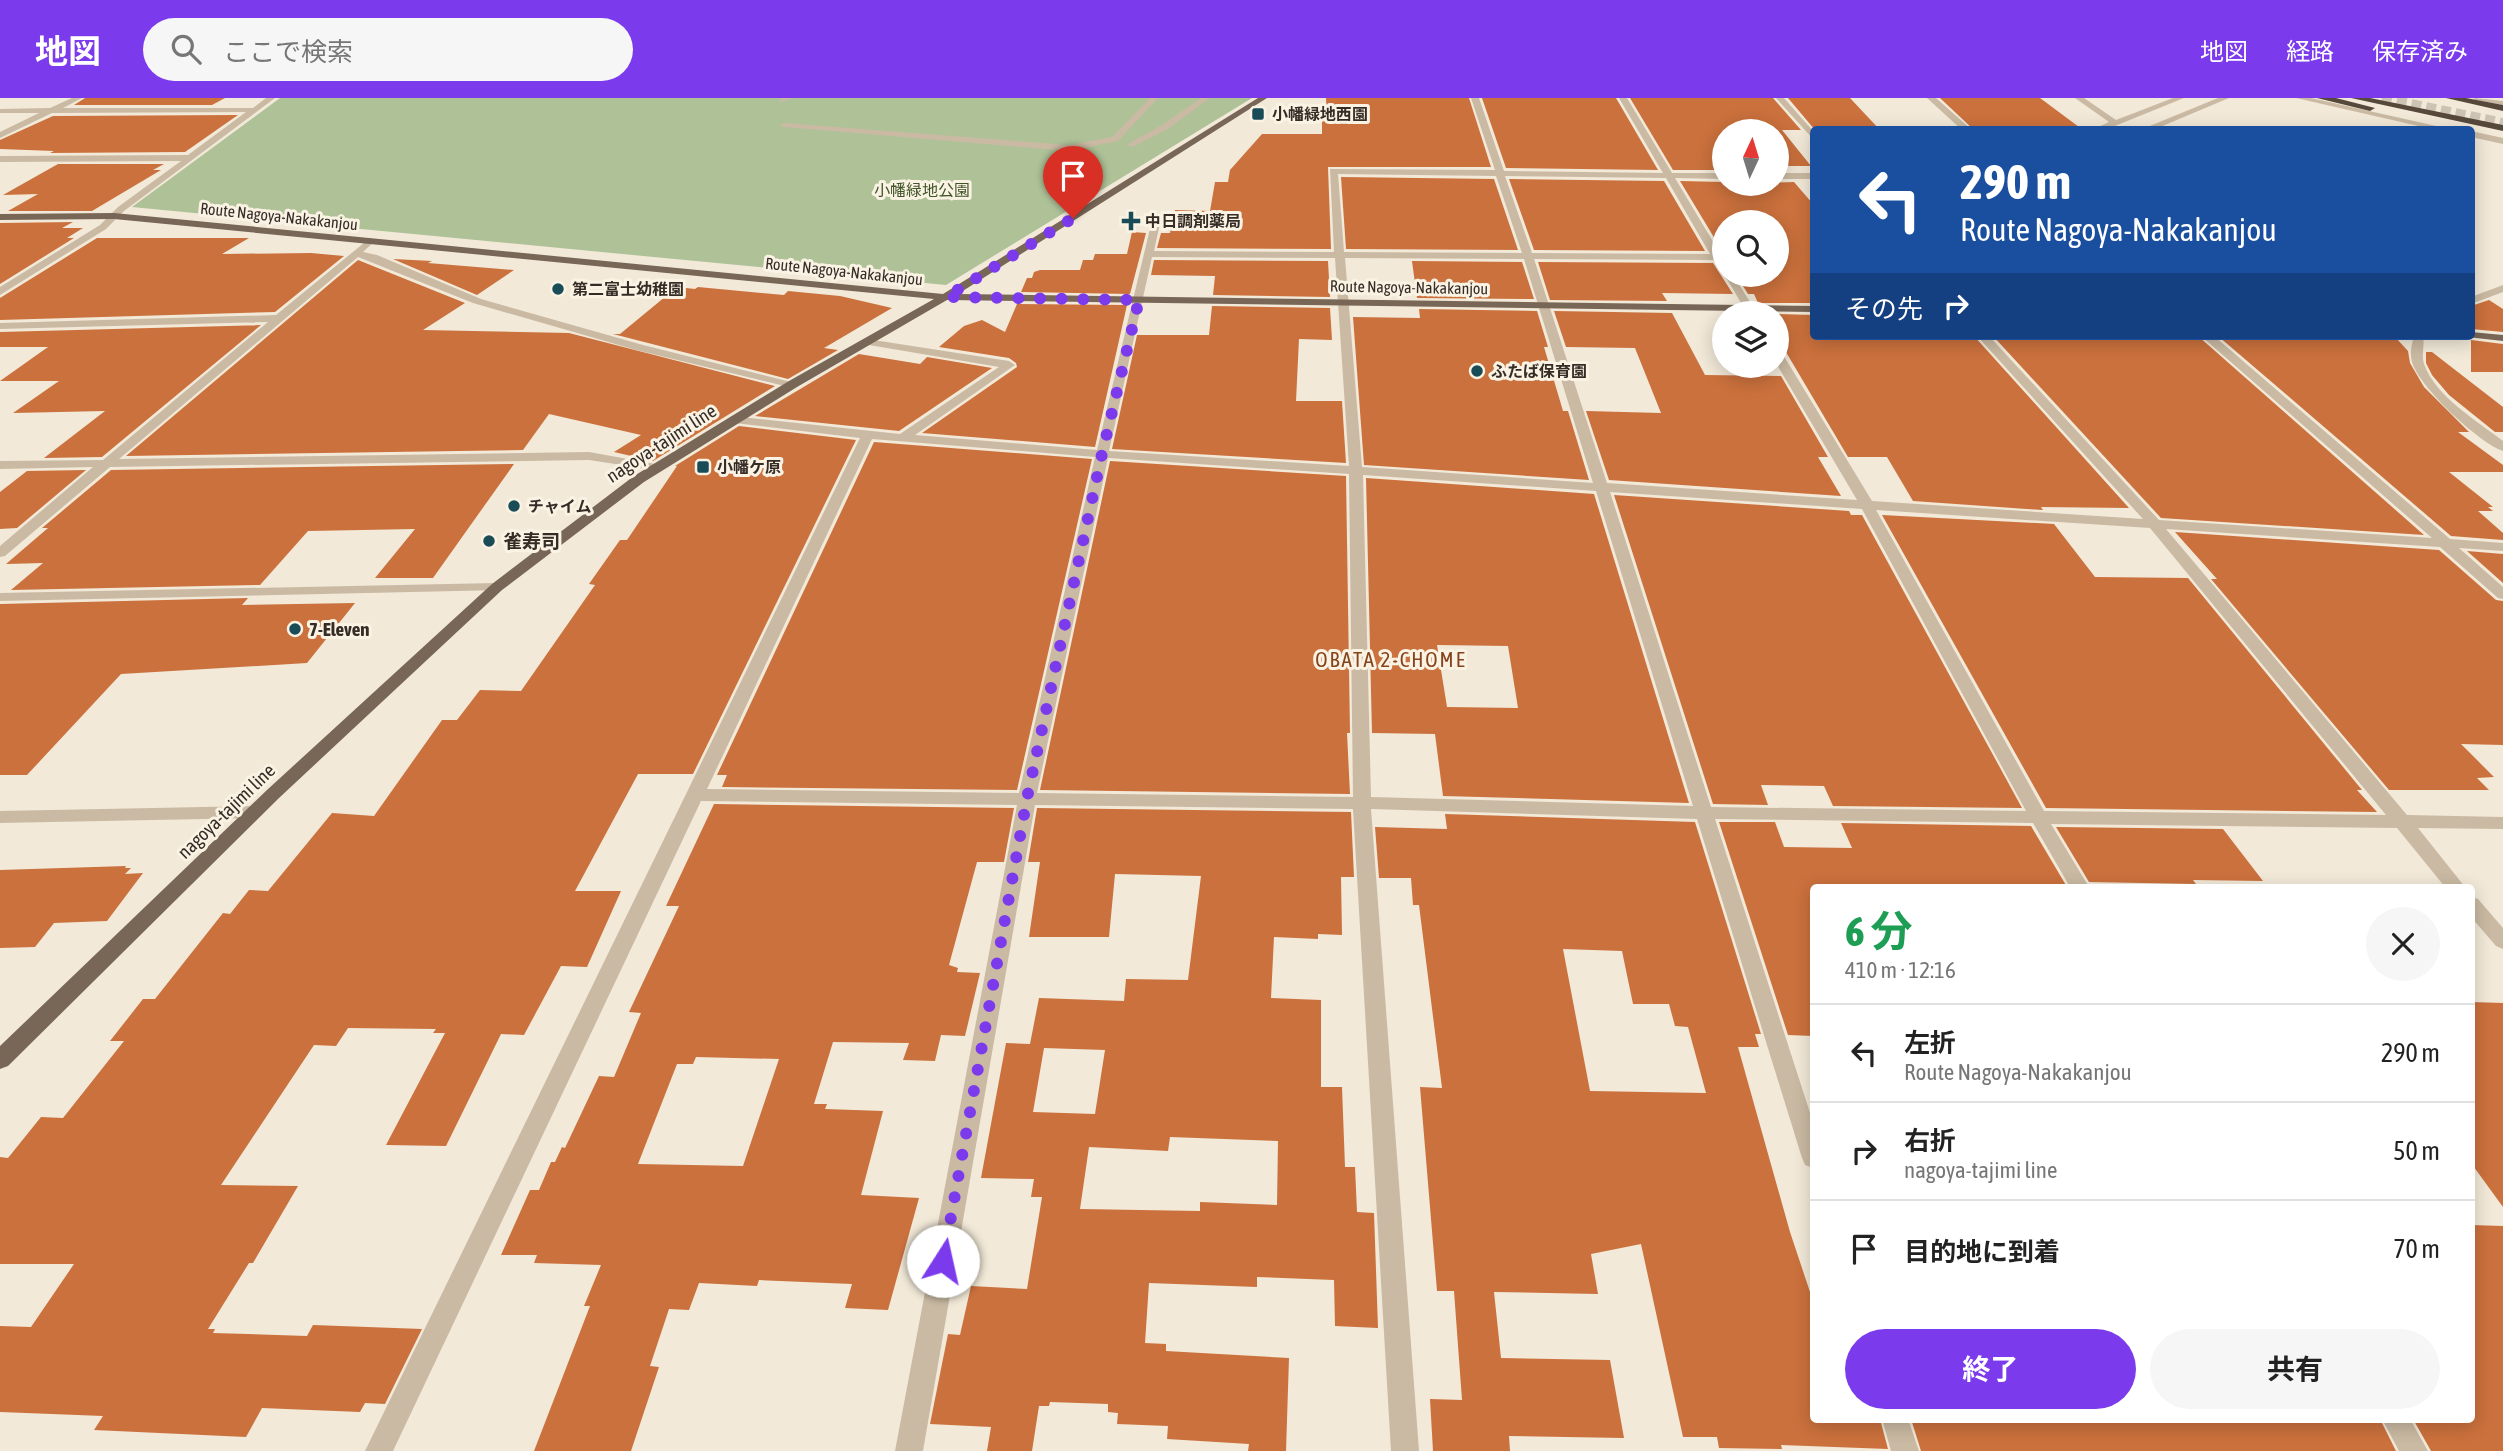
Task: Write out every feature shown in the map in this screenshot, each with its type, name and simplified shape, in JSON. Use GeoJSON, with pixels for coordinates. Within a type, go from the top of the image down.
{"type":"FeatureCollection","features":[{"type":"Feature","properties":{"kind":"highway"},"geometry":{"type":"LineString","coordinates":[[2322,98],[2446,126]]}},
{"type":"Feature","properties":{"kind":"highway"},"geometry":{"type":"LineString","coordinates":[[2356,98],[2503,129]]}},
{"type":"Feature","properties":{"kind":"highway"},"geometry":{"type":"LineString","coordinates":[[2451,98],[2503,108]]}},
{"type":"Feature","properties":{"kind":"highway"},"geometry":{"type":"LineString","coordinates":[[2437,101],[2503,114]]}},
{"type":"Feature","properties":{"kind":"main road","name":"nagoya-tajimi line"},"geometry":{"type":"LineString","coordinates":[[0,1060],[255,812],[497,587],[656,468],[793,384],[946,297],[1263,98]]}},
{"type":"Feature","properties":{"kind":"main road","name":"Route Nagoya-Nakakanjou"},"geometry":{"type":"LineString","coordinates":[[0,217],[114,216],[946,297],[1712,310]]}},
{"type":"Feature","properties":{"kind":"main road","name":"Route Nagoya-Nakakanjou"},"geometry":{"type":"LineString","coordinates":[[1789,310],[1810,309]]}},
{"type":"Feature","properties":{"kind":"main road"},"geometry":{"type":"LineString","coordinates":[[2475,335],[2503,338]]}},
{"type":"Feature","properties":{"kind":"street"},"geometry":{"type":"LineString","coordinates":[[0,135],[78,98]]}},
{"type":"Feature","properties":{"kind":"street"},"geometry":{"type":"LineString","coordinates":[[0,292],[103,227],[271,98]]}},
{"type":"Feature","properties":{"kind":"street"},"geometry":{"type":"LineString","coordinates":[[784,125],[1069,148],[1115,139],[1154,98]]}},
{"type":"Feature","properties":{"kind":"street"},"geometry":{"type":"LineString","coordinates":[[1130,145],[1165,127],[1206,98]]}},
{"type":"Feature","properties":{"kind":"street"},"geometry":{"type":"LineString","coordinates":[[1475,98],[1544,305],[1810,1147]]}},
{"type":"Feature","properties":{"kind":"street"},"geometry":{"type":"LineString","coordinates":[[1623,98],[1712,250]]}},
{"type":"Feature","properties":{"kind":"street"},"geometry":{"type":"LineString","coordinates":[[1780,98],[1810,133]]}},
{"type":"Feature","properties":{"kind":"street"},"geometry":{"type":"LineString","coordinates":[[1931,98],[1963,126]]}},
{"type":"Feature","properties":{"kind":"street"},"geometry":{"type":"LineString","coordinates":[[2079,98],[2115,123]]}},
{"type":"Feature","properties":{"kind":"street"},"geometry":{"type":"LineString","coordinates":[[2107,126],[2180,98]]}},
{"type":"Feature","properties":{"kind":"street"},"geometry":{"type":"LineString","coordinates":[[2300,98],[2445,126]]}},
{"type":"Feature","properties":{"kind":"street"},"geometry":{"type":"LineString","coordinates":[[2478,98],[2503,103]]}},
{"type":"Feature","properties":{"kind":"street"},"geometry":{"type":"LineString","coordinates":[[2154,126],[2221,100]]}},
{"type":"Feature","properties":{"kind":"street"},"geometry":{"type":"LineString","coordinates":[[0,111],[255,110]]}},
{"type":"Feature","properties":{"kind":"street"},"geometry":{"type":"LineString","coordinates":[[2475,135],[2503,141]]}},
{"type":"Feature","properties":{"kind":"street"},"geometry":{"type":"LineString","coordinates":[[0,159],[190,158]]}},
{"type":"Feature","properties":{"kind":"street"},"geometry":{"type":"LineString","coordinates":[[1405,1451],[1362,803],[1356,470],[1333,171],[1712,176]]}},
{"type":"Feature","properties":{"kind":"street"},"geometry":{"type":"LineString","coordinates":[[1789,176],[1810,176]]}},
{"type":"Feature","properties":{"kind":"street"},"geometry":{"type":"LineString","coordinates":[[909,1451],[1027,798],[1157,215]]}},
{"type":"Feature","properties":{"kind":"street"},"geometry":{"type":"LineString","coordinates":[[0,553],[370,241]]}},
{"type":"Feature","properties":{"kind":"street"},"geometry":{"type":"LineString","coordinates":[[355,253],[373,257],[477,301],[640,348],[793,384]]}},
{"type":"Feature","properties":{"kind":"street"},"geometry":{"type":"LineString","coordinates":[[1149,254],[1712,257]]}},
{"type":"Feature","properties":{"kind":"street"},"geometry":{"type":"LineString","coordinates":[[2475,299],[2503,288]]}},
{"type":"Feature","properties":{"kind":"street"},"geometry":{"type":"LineString","coordinates":[[0,326],[278,318]]}},
{"type":"Feature","properties":{"kind":"street"},"geometry":{"type":"LineString","coordinates":[[1987,340],[2153,522],[2399,822],[2453,884]]}},
{"type":"Feature","properties":{"kind":"street"},"geometry":{"type":"LineString","coordinates":[[2212,340],[2503,595]]}},
{"type":"Feature","properties":{"kind":"street"},"geometry":{"type":"LineString","coordinates":[[2419,340],[2415,353],[2419,367],[2431,385],[2503,447]]}},
{"type":"Feature","properties":{"kind":"street"},"geometry":{"type":"LineString","coordinates":[[866,342],[1009,365],[902,438]]}},
{"type":"Feature","properties":{"kind":"street"},"geometry":{"type":"LineString","coordinates":[[1789,376],[1866,503],[2039,818],[2078,884]]}},
{"type":"Feature","properties":{"kind":"street"},"geometry":{"type":"LineString","coordinates":[[736,419],[868,435],[1102,454],[2503,547]]}},
{"type":"Feature","properties":{"kind":"street"},"geometry":{"type":"LineString","coordinates":[[379,1451],[868,435]]}},
{"type":"Feature","properties":{"kind":"street"},"geometry":{"type":"LineString","coordinates":[[0,465],[589,456],[656,468]]}},
{"type":"Feature","properties":{"kind":"street"},"geometry":{"type":"LineString","coordinates":[[2443,542],[2503,534]]}},
{"type":"Feature","properties":{"kind":"street"},"geometry":{"type":"LineString","coordinates":[[0,597],[497,587]]}},
{"type":"Feature","properties":{"kind":"street"},"geometry":{"type":"LineString","coordinates":[[696,795],[1362,803],[1706,813],[2503,823]]}},
{"type":"Feature","properties":{"kind":"street"},"geometry":{"type":"LineString","coordinates":[[0,817],[255,812]]}},
{"type":"Feature","properties":{"kind":"street"},"geometry":{"type":"LineString","coordinates":[[2475,909],[2503,942]]}},
{"type":"Feature","properties":{"kind":"street"},"geometry":{"type":"LineString","coordinates":[[1896,1423],[1905,1451]]}},
{"type":"Feature","properties":{"kind":"street"},"geometry":{"type":"LineString","coordinates":[[2398,1423],[2414,1451]]}},
{"type":"Feature","properties":{"kind":"green space","name":"小幡緑地公園"},"geometry":{"type":"Polygon","coordinates":[[[280,98],[1252,98],[946,285],[132,207],[280,98]]]}},
{"type":"Feature","properties":{"kind":"building"},"geometry":{"type":"Polygon","coordinates":[[[85,98],[225,98],[212,105],[74,105],[85,98]]]}},
{"type":"Feature","properties":{"kind":"building"},"geometry":{"type":"Polygon","coordinates":[[[1326,98],[1469,98],[1491,167],[1328,167],[1331,249],[1157,248],[1161,233],[1170,233],[1175,210],[1210,211],[1215,182],[1228,182],[1230,170],[1262,134],[1322,134],[1322,120],[1327,120],[1326,98]]]}},
{"type":"Feature","properties":{"kind":"building"},"geometry":{"type":"Polygon","coordinates":[[[1482,98],[1616,98],[1658,170],[1506,168],[1482,98]]]}},
{"type":"Feature","properties":{"kind":"building"},"geometry":{"type":"Polygon","coordinates":[[[1630,98],[1773,98],[1801,130],[1789,130],[1789,119],[1712,119],[1712,170],[1673,170],[1630,98]]]}},
{"type":"Feature","properties":{"kind":"building"},"geometry":{"type":"Polygon","coordinates":[[[1788,98],[1850,98],[1876,126],[1812,126],[1788,98]]]}},
{"type":"Feature","properties":{"kind":"building"},"geometry":{"type":"Polygon","coordinates":[[[1940,98],[2040,98],[2078,126],[1970,126],[1940,98]]]}},
{"type":"Feature","properties":{"kind":"building"},"geometry":{"type":"Polygon","coordinates":[[[238,115],[185,152],[50,153],[54,151],[0,149],[0,140],[53,116],[238,115]]]}},
{"type":"Feature","properties":{"kind":"building"},"geometry":{"type":"Polygon","coordinates":[[[1789,139],[1810,165],[1789,166],[1789,139]]]}},
{"type":"Feature","properties":{"kind":"building"},"geometry":{"type":"Polygon","coordinates":[[[58,164],[164,164],[153,170],[161,170],[92,211],[8,211],[38,194],[3,195],[58,164]]]}},
{"type":"Feature","properties":{"kind":"building"},"geometry":{"type":"Polygon","coordinates":[[[1341,177],[1494,179],[1518,250],[1346,249],[1341,177]]]}},
{"type":"Feature","properties":{"kind":"building"},"geometry":{"type":"Polygon","coordinates":[[[1509,179],[1664,181],[1705,251],[1534,250],[1509,179]]]}},
{"type":"Feature","properties":{"kind":"building"},"geometry":{"type":"Polygon","coordinates":[[[1680,181],[1712,182],[1712,196],[1789,196],[1789,182],[1794,182],[1810,201],[1810,303],[1757,301],[1754,294],[1748,294],[1744,287],[1789,287],[1789,210],[1712,210],[1712,234],[1680,181]]]}},
{"type":"Feature","properties":{"kind":"building"},"geometry":{"type":"Polygon","coordinates":[[[73,222],[62,228],[83,228],[67,238],[74,238],[0,284],[0,223],[73,222]]]}},
{"type":"Feature","properties":{"kind":"building"},"geometry":{"type":"Polygon","coordinates":[[[1132,232],[1146,233],[1130,294],[1021,292],[1027,278],[1032,278],[1034,272],[1080,270],[1083,260],[1093,260],[1095,254],[1127,254],[1132,232]]]}},
{"type":"Feature","properties":{"kind":"building"},"geometry":{"type":"Polygon","coordinates":[[[97,238],[249,238],[222,254],[311,253],[344,256],[275,312],[0,320],[0,298],[97,238]]]}},
{"type":"Feature","properties":{"kind":"building"},"geometry":{"type":"Polygon","coordinates":[[[393,259],[432,261],[428,263],[514,270],[477,295],[393,259]]]}},
{"type":"Feature","properties":{"kind":"building"},"geometry":{"type":"Polygon","coordinates":[[[358,260],[465,303],[423,330],[569,333],[775,386],[653,461],[614,452],[641,435],[549,414],[523,450],[126,456],[358,260]]]}},
{"type":"Feature","properties":{"kind":"building"},"geometry":{"type":"Polygon","coordinates":[[[1154,260],[1328,261],[1330,297],[1213,295],[1215,276],[1151,275],[1154,260]]]}},
{"type":"Feature","properties":{"kind":"building"},"geometry":{"type":"Polygon","coordinates":[[[1412,261],[1522,262],[1534,299],[1417,298],[1412,261]]]}},
{"type":"Feature","properties":{"kind":"building"},"geometry":{"type":"Polygon","coordinates":[[[1538,262],[1712,263],[1712,287],[1728,287],[1733,294],[1662,293],[1667,301],[1550,300],[1538,262]]]}},
{"type":"Feature","properties":{"kind":"building"},"geometry":{"type":"Polygon","coordinates":[[[677,287],[784,295],[788,291],[840,296],[892,308],[824,348],[838,350],[788,379],[613,334],[620,334],[677,287]]]}},
{"type":"Feature","properties":{"kind":"building"},"geometry":{"type":"Polygon","coordinates":[[[2489,300],[2503,309],[2503,332],[2475,329],[2475,305],[2489,300]]]}},
{"type":"Feature","properties":{"kind":"building"},"geometry":{"type":"Polygon","coordinates":[[[1017,304],[1127,305],[1095,447],[922,433],[1017,367],[1009,358],[939,347],[964,326],[982,320],[1005,332],[1017,304]]]}},
{"type":"Feature","properties":{"kind":"building"},"geometry":{"type":"Polygon","coordinates":[[[1212,306],[1330,308],[1332,340],[1299,339],[1296,401],[1342,401],[1346,463],[1112,449],[1137,335],[1209,335],[1212,306]]]}},
{"type":"Feature","properties":{"kind":"building"},"geometry":{"type":"Polygon","coordinates":[[[1419,309],[1537,311],[1548,347],[1544,347],[1563,411],[1568,411],[1589,480],[1364,465],[1353,317],[1420,318],[1419,309]]]}},
{"type":"Feature","properties":{"kind":"building"},"geometry":{"type":"Polygon","coordinates":[[[1554,311],[1672,313],[1705,375],[1712,375],[1712,378],[1782,378],[1828,457],[1818,457],[1841,496],[1609,480],[1586,411],[1661,413],[1635,348],[1566,347],[1554,311]]]}},
{"type":"Feature","properties":{"kind":"building"},"geometry":{"type":"Polygon","coordinates":[[[1789,314],[1810,315],[1810,340],[1978,340],[2129,508],[2041,507],[2043,510],[1913,501],[1887,457],[1848,457],[1789,357],[1789,314]]]}},
{"type":"Feature","properties":{"kind":"building"},"geometry":{"type":"Polygon","coordinates":[[[261,325],[102,457],[44,458],[105,411],[13,413],[59,381],[0,381],[48,347],[0,347],[0,332],[261,325]]]}},
{"type":"Feature","properties":{"kind":"building"},"geometry":{"type":"Polygon","coordinates":[[[1997,340],[2203,340],[2424,535],[2161,518],[1997,340]]]}},
{"type":"Feature","properties":{"kind":"building"},"geometry":{"type":"Polygon","coordinates":[[[2223,340],[2398,340],[2408,351],[2410,363],[2424,387],[2469,432],[2458,432],[2503,465],[2503,472],[2449,472],[2493,507],[2488,507],[2493,511],[2478,511],[2503,533],[2503,540],[2451,536],[2223,340]]]}},
{"type":"Feature","properties":{"kind":"building"},"geometry":{"type":"Polygon","coordinates":[[[2471,340],[2503,344],[2503,372],[2471,372],[2471,340]]]}},
{"type":"Feature","properties":{"kind":"building"},"geometry":{"type":"Polygon","coordinates":[[[2426,352],[2432,352],[2503,407],[2503,432],[2495,432],[2449,395],[2432,375],[2426,363],[2426,352]]]}},
{"type":"Feature","properties":{"kind":"building"},"geometry":{"type":"Polygon","coordinates":[[[859,354],[920,364],[927,357],[992,368],[899,431],[755,416],[859,354]]]}},
{"type":"Feature","properties":{"kind":"building"},"geometry":{"type":"Polygon","coordinates":[[[739,426],[856,440],[693,774],[638,774],[575,891],[621,891],[587,967],[561,966],[524,1035],[501,1034],[446,1146],[386,1145],[445,1033],[433,1033],[436,1029],[348,1028],[336,1046],[314,1045],[221,1185],[298,1186],[253,1263],[249,1263],[208,1329],[215,1329],[213,1333],[307,1336],[313,1325],[422,1329],[385,1404],[365,1403],[360,1412],[262,1408],[246,1437],[94,1430],[103,1416],[0,1412],[0,1326],[31,1327],[74,1264],[0,1264],[0,1157],[8,1158],[41,1117],[63,1118],[124,1041],[110,1041],[143,999],[155,999],[223,913],[230,914],[249,890],[268,891],[332,813],[374,816],[442,720],[457,720],[480,690],[521,691],[595,585],[589,584],[620,540],[627,540],[675,466],[739,426]]]}},
{"type":"Feature","properties":{"kind":"building"},"geometry":{"type":"Polygon","coordinates":[[[874,442],[1092,459],[1017,790],[722,787],[727,775],[717,775],[874,442]]]}},
{"type":"Feature","properties":{"kind":"building"},"geometry":{"type":"Polygon","coordinates":[[[1110,461],[1346,476],[1350,733],[1347,733],[1350,794],[1040,790],[1110,461]]]}},
{"type":"Feature","properties":{"kind":"building"},"geometry":{"type":"Polygon","coordinates":[[[514,464],[433,578],[375,578],[415,529],[308,531],[260,585],[11,590],[43,563],[6,564],[48,528],[42,528],[111,470],[514,464]]]}},
{"type":"Feature","properties":{"kind":"building"},"geometry":{"type":"Polygon","coordinates":[[[86,470],[17,528],[0,529],[0,492],[27,471],[86,470]]]}},
{"type":"Feature","properties":{"kind":"building"},"geometry":{"type":"Polygon","coordinates":[[[1366,478],[1594,494],[1689,803],[1443,796],[1435,734],[1372,733],[1366,478]],[[1437,645],[1447,707],[1518,708],[1508,646],[1437,645]]]}},
{"type":"Feature","properties":{"kind":"building"},"geometry":{"type":"Polygon","coordinates":[[[1614,495],[1849,511],[1851,515],[1862,515],[2022,808],[1833,806],[1824,786],[1761,785],[1768,805],[1713,804],[1614,495]]]}},
{"type":"Feature","properties":{"kind":"building"},"geometry":{"type":"Polygon","coordinates":[[[1882,515],[2054,524],[2095,577],[2188,578],[2362,790],[2357,790],[2377,812],[2046,808],[1882,515]]]}},
{"type":"Feature","properties":{"kind":"building"},"geometry":{"type":"Polygon","coordinates":[[[2175,532],[2439,550],[2496,600],[2503,601],[2503,745],[2461,744],[2494,777],[2477,778],[2489,790],[2389,790],[2211,579],[2217,579],[2175,532]]]}},
{"type":"Feature","properties":{"kind":"building"},"geometry":{"type":"Polygon","coordinates":[[[2467,551],[2503,554],[2503,583],[2467,551]]]}},
{"type":"Feature","properties":{"kind":"building"},"geometry":{"type":"Polygon","coordinates":[[[248,598],[242,605],[355,603],[307,663],[121,674],[27,775],[0,775],[0,604],[248,598]]]}},
{"type":"Feature","properties":{"kind":"building"},"geometry":{"type":"Polygon","coordinates":[[[714,804],[1014,808],[1004,862],[977,862],[949,965],[958,968],[957,972],[980,973],[965,1036],[941,1035],[935,1061],[903,1060],[909,1043],[833,1042],[814,1104],[827,1104],[825,1109],[883,1111],[861,1195],[919,1198],[888,1310],[845,1308],[852,1284],[759,1280],[757,1286],[699,1283],[689,1310],[669,1309],[650,1366],[659,1367],[631,1451],[534,1451],[590,1306],[584,1306],[601,1265],[534,1263],[537,1255],[501,1255],[530,1190],[539,1190],[551,1162],[555,1162],[562,1147],[565,1148],[599,1076],[614,1077],[641,1013],[629,1012],[679,906],[666,906],[714,804]],[[696,1057],[693,1064],[677,1064],[638,1164],[743,1166],[779,1059],[696,1057]]]}},
{"type":"Feature","properties":{"kind":"building"},"geometry":{"type":"Polygon","coordinates":[[[1037,808],[1351,812],[1354,877],[1341,877],[1342,935],[1318,934],[1318,939],[1274,937],[1271,998],[1321,1000],[1321,1087],[1342,1087],[1345,1167],[1355,1167],[1357,1212],[1374,1213],[1378,1328],[1335,1326],[1334,1280],[1257,1277],[1257,1287],[1149,1283],[1145,1343],[1166,1344],[1166,1351],[1289,1358],[1286,1451],[1248,1451],[1249,1444],[1167,1439],[1168,1426],[1117,1424],[1118,1413],[1108,1412],[1108,1404],[1050,1402],[1049,1406],[1039,1406],[1032,1451],[987,1451],[991,1427],[930,1424],[948,1334],[960,1335],[971,1286],[1027,1289],[1042,1197],[1031,1197],[1034,1179],[981,1178],[1006,1043],[1030,1044],[1039,998],[1124,1001],[1126,979],[1188,980],[1201,876],[1115,874],[1109,937],[1029,937],[1040,862],[1028,862],[1037,808]],[[1044,1048],[1033,1112],[1095,1114],[1105,1050],[1044,1048]],[[1170,1137],[1168,1151],[1089,1147],[1080,1209],[1200,1211],[1200,1202],[1277,1205],[1278,1141],[1170,1137]]]}},
{"type":"Feature","properties":{"kind":"building"},"geometry":{"type":"Polygon","coordinates":[[[1445,814],[1695,822],[1761,1034],[1755,1034],[1759,1047],[1738,1047],[1790,1232],[1810,1292],[1810,1423],[1881,1423],[1888,1449],[1781,1445],[1782,1449],[1719,1448],[1717,1437],[1683,1437],[1641,1244],[1591,1254],[1598,1294],[1494,1292],[1501,1358],[1610,1360],[1624,1438],[1509,1436],[1510,1451],[1433,1451],[1430,1399],[1462,1400],[1454,1291],[1437,1291],[1420,1087],[1442,1088],[1419,905],[1413,905],[1411,878],[1379,878],[1375,827],[1447,829],[1445,814]],[[1563,949],[1590,1091],[1706,1093],[1688,1027],[1675,1026],[1669,1004],[1633,1004],[1622,951],[1563,949]]]}},
{"type":"Feature","properties":{"kind":"building"},"geometry":{"type":"Polygon","coordinates":[[[1719,822],[1775,822],[1784,847],[1852,848],[1841,823],[2031,826],[2065,884],[1810,884],[1810,1036],[1788,1035],[1719,822]]]}},
{"type":"Feature","properties":{"kind":"building"},"geometry":{"type":"Polygon","coordinates":[[[2056,827],[2223,829],[2263,881],[2193,880],[2196,884],[2089,882],[2056,827]]]}},
{"type":"Feature","properties":{"kind":"building"},"geometry":{"type":"Polygon","coordinates":[[[126,866],[125,868],[131,868],[125,874],[143,873],[107,921],[54,923],[35,947],[0,948],[0,870],[126,866]]]}},
{"type":"Feature","properties":{"kind":"building"},"geometry":{"type":"Polygon","coordinates":[[[2475,1002],[2503,1003],[2503,1207],[2475,1168],[2475,1002]]]}},
{"type":"Feature","properties":{"kind":"building"},"geometry":{"type":"Polygon","coordinates":[[[2475,1225],[2503,1226],[2503,1451],[2431,1451],[2415,1423],[2475,1423],[2475,1225]]]}},
{"type":"Feature","properties":{"kind":"building"},"geometry":{"type":"Polygon","coordinates":[[[1912,1423],[2382,1423],[2396,1451],[1921,1451],[1912,1423]]]}},
{"type":"Feature","properties":{"kind":"tunnel"},"geometry":{"type":"LineString","coordinates":[[2382,98],[2503,123]]}},
{"type":"Feature","properties":{"kind":"place","name":"小幡緑地西園"},"geometry":{"type":"Point","coordinates":[1258,114]}},
{"type":"Feature","properties":{"kind":"place","name":"中日調剤薬局"},"geometry":{"type":"Point","coordinates":[1131,221]}},
{"type":"Feature","properties":{"kind":"place","name":"第二富士幼稚園"},"geometry":{"type":"Point","coordinates":[558,289]}},
{"type":"Feature","properties":{"kind":"place","name":"ふたば保育園"},"geometry":{"type":"Point","coordinates":[1477,371]}},
{"type":"Feature","properties":{"kind":"place","name":"小幡ケ原"},"geometry":{"type":"Point","coordinates":[703,467]}},
{"type":"Feature","properties":{"kind":"place","name":"チャイム"},"geometry":{"type":"Point","coordinates":[514,506]}},
{"type":"Feature","properties":{"kind":"place","name":"雀寿司"},"geometry":{"type":"Point","coordinates":[489,541]}},
{"type":"Feature","properties":{"kind":"place","name":"7-Eleven"},"geometry":{"type":"Point","coordinates":[295,629]}},
{"type":"Feature","properties":{"kind":"district","name":"OBATA 2-CHOME"},"geometry":{"type":"Point","coordinates":[1391,659]}},
{"type":"Feature","properties":{"kind":"route"},"geometry":{"type":"LineString","coordinates":[[943,1261],[1027,798],[1102,454],[1139,300],[946,297],[1073,218]]}}]}
